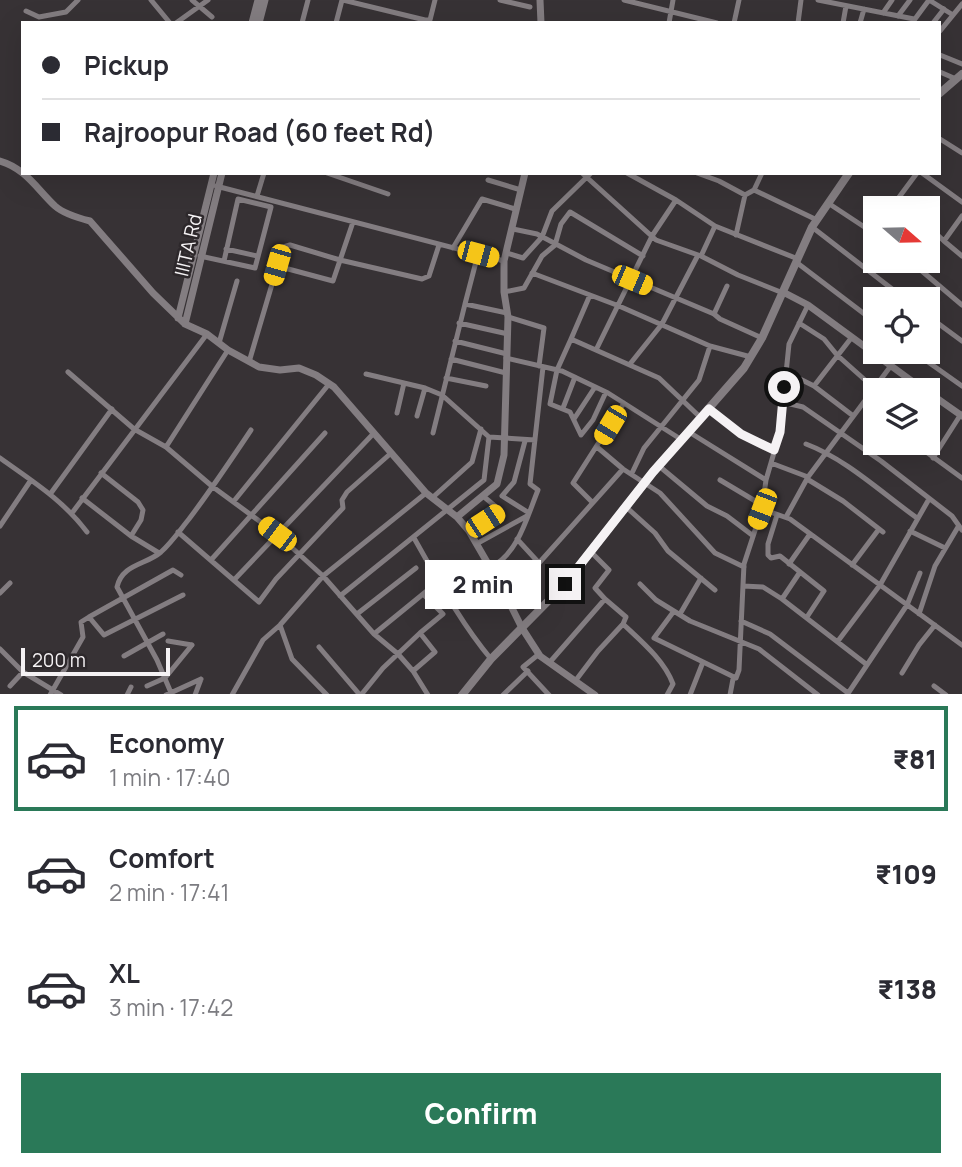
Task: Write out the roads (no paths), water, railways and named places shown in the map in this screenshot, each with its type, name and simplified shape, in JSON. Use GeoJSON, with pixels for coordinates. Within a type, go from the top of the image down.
{"type":"FeatureCollection","features":[{"type":"Feature","properties":{"kind":"main road"},"geometry":{"type":"LineString","coordinates":[[941,92],[959,76]]}},
{"type":"Feature","properties":{"kind":"main road"},"geometry":{"type":"LineString","coordinates":[[463,694],[491,659],[565,584],[645,483],[751,357],[814,224],[848,175]]}},
{"type":"Feature","properties":{"kind":"street"},"geometry":{"type":"LineString","coordinates":[[26,11],[39,17],[66,12],[78,0]]}},
{"type":"Feature","properties":{"kind":"street"},"geometry":{"type":"LineString","coordinates":[[151,0],[168,21]]}},
{"type":"Feature","properties":{"kind":"street"},"geometry":{"type":"LineString","coordinates":[[192,0],[212,17]]}},
{"type":"Feature","properties":{"kind":"street"},"geometry":{"type":"LineString","coordinates":[[179,21],[208,0]]}},
{"type":"Feature","properties":{"kind":"street"},"geometry":{"type":"LineString","coordinates":[[253,21],[258,0]]}},
{"type":"Feature","properties":{"kind":"street"},"geometry":{"type":"LineString","coordinates":[[260,21],[265,0]]}},
{"type":"Feature","properties":{"kind":"street"},"geometry":{"type":"LineString","coordinates":[[302,21],[307,0]]}},
{"type":"Feature","properties":{"kind":"street"},"geometry":{"type":"LineString","coordinates":[[337,21],[342,0],[430,20],[435,0]]}},
{"type":"Feature","properties":{"kind":"street"},"geometry":{"type":"LineString","coordinates":[[500,0],[530,7]]}},
{"type":"Feature","properties":{"kind":"street"},"geometry":{"type":"LineString","coordinates":[[540,0],[541,21]]}},
{"type":"Feature","properties":{"kind":"street"},"geometry":{"type":"LineString","coordinates":[[624,0],[709,21]]}},
{"type":"Feature","properties":{"kind":"street"},"geometry":{"type":"LineString","coordinates":[[669,21],[673,0]]}},
{"type":"Feature","properties":{"kind":"street"},"geometry":{"type":"LineString","coordinates":[[734,21],[739,0]]}},
{"type":"Feature","properties":{"kind":"street"},"geometry":{"type":"LineString","coordinates":[[798,21],[801,0]]}},
{"type":"Feature","properties":{"kind":"street"},"geometry":{"type":"LineString","coordinates":[[818,0],[913,21],[929,0],[953,15]]}},
{"type":"Feature","properties":{"kind":"street"},"geometry":{"type":"LineString","coordinates":[[855,8],[860,0]]}},
{"type":"Feature","properties":{"kind":"street"},"geometry":{"type":"LineString","coordinates":[[883,13],[892,0]]}},
{"type":"Feature","properties":{"kind":"street"},"geometry":{"type":"LineString","coordinates":[[898,16],[910,0]]}},
{"type":"Feature","properties":{"kind":"street"},"geometry":{"type":"LineString","coordinates":[[941,30],[962,4]]}},
{"type":"Feature","properties":{"kind":"street"},"geometry":{"type":"LineString","coordinates":[[843,21],[846,6]]}},
{"type":"Feature","properties":{"kind":"street"},"geometry":{"type":"LineString","coordinates":[[861,21],[864,9]]}},
{"type":"Feature","properties":{"kind":"street"},"geometry":{"type":"LineString","coordinates":[[935,21],[944,9]]}},
{"type":"Feature","properties":{"kind":"street"},"geometry":{"type":"LineString","coordinates":[[399,21],[401,14]]}},
{"type":"Feature","properties":{"kind":"street"},"geometry":{"type":"LineString","coordinates":[[941,55],[962,64]]}},
{"type":"Feature","properties":{"kind":"street"},"geometry":{"type":"LineString","coordinates":[[941,72],[959,76]]}},
{"type":"Feature","properties":{"kind":"street"},"geometry":{"type":"LineString","coordinates":[[941,140],[962,153]]}},
{"type":"Feature","properties":{"kind":"street"},"geometry":{"type":"LineString","coordinates":[[0,161],[12,164],[21,172]]}},
{"type":"Feature","properties":{"kind":"street"},"geometry":{"type":"LineString","coordinates":[[25,175],[56,207],[90,221],[185,324],[207,334],[228,350],[259,367],[280,370],[299,368],[329,384],[429,496],[457,517],[470,531],[522,628],[539,654],[594,694]]}},
{"type":"Feature","properties":{"kind":"street","name":"IIITA Rd"},"geometry":{"type":"LineString","coordinates":[[185,324],[202,256],[215,186],[214,175]]}},
{"type":"Feature","properties":{"kind":"street","name":"IIITA Rd"},"geometry":{"type":"LineString","coordinates":[[178,318],[193,257],[221,175]]}},
{"type":"Feature","properties":{"kind":"street"},"geometry":{"type":"LineString","coordinates":[[257,196],[263,175]]}},
{"type":"Feature","properties":{"kind":"street"},"geometry":{"type":"LineString","coordinates":[[333,175],[388,194]]}},
{"type":"Feature","properties":{"kind":"street"},"geometry":{"type":"LineString","coordinates":[[457,517],[497,484],[504,455],[508,334],[504,292],[506,257],[525,175]]}},
{"type":"Feature","properties":{"kind":"street"},"geometry":{"type":"LineString","coordinates":[[215,186],[478,254],[523,258],[542,237],[552,211],[587,175],[656,240],[700,256],[808,305],[906,378]]}},
{"type":"Feature","properties":{"kind":"street"},"geometry":{"type":"LineString","coordinates":[[631,175],[715,226],[797,261],[863,313]]}},
{"type":"Feature","properties":{"kind":"street"},"geometry":{"type":"LineString","coordinates":[[702,175],[744,195]]}},
{"type":"Feature","properties":{"kind":"street"},"geometry":{"type":"LineString","coordinates":[[744,195],[754,190],[761,175]]}},
{"type":"Feature","properties":{"kind":"street"},"geometry":{"type":"LineString","coordinates":[[900,196],[918,175]]}},
{"type":"Feature","properties":{"kind":"street"},"geometry":{"type":"LineString","coordinates":[[923,175],[962,202]]}},
{"type":"Feature","properties":{"kind":"street"},"geometry":{"type":"LineString","coordinates":[[488,180],[521,190]]}},
{"type":"Feature","properties":{"kind":"street"},"geometry":{"type":"LineString","coordinates":[[754,190],[814,224],[890,287]]}},
{"type":"Feature","properties":{"kind":"street"},"geometry":{"type":"LineString","coordinates":[[736,235],[744,195]]}},
{"type":"Feature","properties":{"kind":"street"},"geometry":{"type":"LineString","coordinates":[[193,257],[202,256],[224,261],[255,268],[271,207],[238,199],[224,261]]}},
{"type":"Feature","properties":{"kind":"street"},"geometry":{"type":"LineString","coordinates":[[453,248],[482,199],[515,209]]}},
{"type":"Feature","properties":{"kind":"street"},"geometry":{"type":"LineString","coordinates":[[596,350],[652,236],[676,200]]}},
{"type":"Feature","properties":{"kind":"street"},"geometry":{"type":"LineString","coordinates":[[828,203],[863,226]]}},
{"type":"Feature","properties":{"kind":"street"},"geometry":{"type":"LineString","coordinates":[[504,292],[524,288],[542,256],[555,245],[561,224],[570,212],[643,256]]}},
{"type":"Feature","properties":{"kind":"street"},"geometry":{"type":"LineString","coordinates":[[944,242],[960,225],[962,216]]}},
{"type":"Feature","properties":{"kind":"street"},"geometry":{"type":"LineString","coordinates":[[277,265],[333,281],[353,222]]}},
{"type":"Feature","properties":{"kind":"street"},"geometry":{"type":"LineString","coordinates":[[630,364],[662,324],[715,226]]}},
{"type":"Feature","properties":{"kind":"street"},"geometry":{"type":"LineString","coordinates":[[513,229],[542,237],[762,338]]}},
{"type":"Feature","properties":{"kind":"street"},"geometry":{"type":"LineString","coordinates":[[940,238],[962,256]]}},
{"type":"Feature","properties":{"kind":"street"},"geometry":{"type":"LineString","coordinates":[[249,362],[281,250],[286,245],[427,279],[439,244]]}},
{"type":"Feature","properties":{"kind":"street"},"geometry":{"type":"LineString","coordinates":[[226,249],[257,256]]}},
{"type":"Feature","properties":{"kind":"street"},"geometry":{"type":"LineString","coordinates":[[433,433],[478,254]]}},
{"type":"Feature","properties":{"kind":"street"},"geometry":{"type":"LineString","coordinates":[[532,273],[619,306],[710,346],[751,357]]}},
{"type":"Feature","properties":{"kind":"street"},"geometry":{"type":"LineString","coordinates":[[924,273],[962,305]]}},
{"type":"Feature","properties":{"kind":"street"},"geometry":{"type":"LineString","coordinates":[[219,343],[237,281]]}},
{"type":"Feature","properties":{"kind":"street"},"geometry":{"type":"LineString","coordinates":[[714,314],[727,286]]}},
{"type":"Feature","properties":{"kind":"street"},"geometry":{"type":"LineString","coordinates":[[590,295],[557,370],[550,404],[570,412],[581,435],[593,420],[606,392]]}},
{"type":"Feature","properties":{"kind":"street"},"geometry":{"type":"LineString","coordinates":[[465,304],[544,328],[530,484],[538,490],[517,539],[503,561],[491,567]]}},
{"type":"Feature","properties":{"kind":"street"},"geometry":{"type":"LineString","coordinates":[[730,694],[733,679],[736,678],[741,642],[744,566],[780,432],[789,344],[808,305]]}},
{"type":"Feature","properties":{"kind":"street"},"geometry":{"type":"LineString","coordinates":[[459,323],[508,334]]}},
{"type":"Feature","properties":{"kind":"street"},"geometry":{"type":"LineString","coordinates":[[799,323],[824,339],[863,378]]}},
{"type":"Feature","properties":{"kind":"street"},"geometry":{"type":"LineString","coordinates":[[940,325],[962,341]]}},
{"type":"Feature","properties":{"kind":"street"},"geometry":{"type":"LineString","coordinates":[[72,513],[207,334]]}},
{"type":"Feature","properties":{"kind":"street"},"geometry":{"type":"LineString","coordinates":[[814,386],[852,337]]}},
{"type":"Feature","properties":{"kind":"street"},"geometry":{"type":"LineString","coordinates":[[571,339],[659,378],[701,418]]}},
{"type":"Feature","properties":{"kind":"street"},"geometry":{"type":"LineString","coordinates":[[455,341],[575,377],[606,392],[682,440]]}},
{"type":"Feature","properties":{"kind":"street"},"geometry":{"type":"LineString","coordinates":[[632,473],[644,448],[699,380],[710,346]]}},
{"type":"Feature","properties":{"kind":"street"},"geometry":{"type":"LineString","coordinates":[[166,447],[228,350]]}},
{"type":"Feature","properties":{"kind":"street"},"geometry":{"type":"LineString","coordinates":[[451,359],[506,373]]}},
{"type":"Feature","properties":{"kind":"street"},"geometry":{"type":"LineString","coordinates":[[931,364],[962,386]]}},
{"type":"Feature","properties":{"kind":"street"},"geometry":{"type":"LineString","coordinates":[[882,378],[890,367]]}},
{"type":"Feature","properties":{"kind":"street"},"geometry":{"type":"LineString","coordinates":[[68,372],[134,429],[166,447],[213,487],[277,534],[323,576],[374,634],[398,654],[413,671],[427,694]]}},
{"type":"Feature","properties":{"kind":"street"},"geometry":{"type":"LineString","coordinates":[[786,372],[814,386],[852,415]]}},
{"type":"Feature","properties":{"kind":"street"},"geometry":{"type":"LineString","coordinates":[[366,374],[425,388],[442,395],[489,437],[535,440]]}},
{"type":"Feature","properties":{"kind":"street"},"geometry":{"type":"LineString","coordinates":[[563,408],[575,377]]}},
{"type":"Feature","properties":{"kind":"street"},"geometry":{"type":"LineString","coordinates":[[446,378],[486,387]]}},
{"type":"Feature","properties":{"kind":"street"},"geometry":{"type":"LineString","coordinates":[[397,413],[404,383]]}},
{"type":"Feature","properties":{"kind":"street"},"geometry":{"type":"LineString","coordinates":[[234,501],[329,384]]}},
{"type":"Feature","properties":{"kind":"street"},"geometry":{"type":"LineString","coordinates":[[574,419],[595,387]]}},
{"type":"Feature","properties":{"kind":"street"},"geometry":{"type":"LineString","coordinates":[[417,416],[425,388]]}},
{"type":"Feature","properties":{"kind":"street"},"geometry":{"type":"LineString","coordinates":[[933,458],[962,415],[940,400]]}},
{"type":"Feature","properties":{"kind":"street"},"geometry":{"type":"LineString","coordinates":[[782,402],[803,407],[881,461],[952,516],[960,528],[935,566],[919,614]]}},
{"type":"Feature","properties":{"kind":"street"},"geometry":{"type":"LineString","coordinates":[[786,517],[825,451],[863,402]]}},
{"type":"Feature","properties":{"kind":"street"},"geometry":{"type":"LineString","coordinates":[[592,502],[573,483],[624,403]]}},
{"type":"Feature","properties":{"kind":"street"},"geometry":{"type":"LineString","coordinates":[[709,409],[741,434],[774,450]]}},
{"type":"Feature","properties":{"kind":"street"},"geometry":{"type":"LineString","coordinates":[[51,494],[112,410]]}},
{"type":"Feature","properties":{"kind":"street"},"geometry":{"type":"LineString","coordinates":[[232,694],[264,640],[323,576],[472,462],[481,429]]}},
{"type":"Feature","properties":{"kind":"street"},"geometry":{"type":"LineString","coordinates":[[195,694],[201,679],[170,694],[148,642],[117,587],[119,580],[131,567],[159,554],[178,532],[213,487],[251,430]]}},
{"type":"Feature","properties":{"kind":"street"},"geometry":{"type":"LineString","coordinates":[[689,432],[766,480]]}},
{"type":"Feature","properties":{"kind":"street"},"geometry":{"type":"LineString","coordinates":[[211,560],[326,433]]}},
{"type":"Feature","properties":{"kind":"street"},"geometry":{"type":"LineString","coordinates":[[234,580],[373,434]]}},
{"type":"Feature","properties":{"kind":"street"},"geometry":{"type":"LineString","coordinates":[[340,596],[484,481],[489,437]]}},
{"type":"Feature","properties":{"kind":"street"},"geometry":{"type":"LineString","coordinates":[[525,441],[514,482],[502,496],[528,515]]}},
{"type":"Feature","properties":{"kind":"street"},"geometry":{"type":"LineString","coordinates":[[806,444],[825,451],[917,518]]}},
{"type":"Feature","properties":{"kind":"street"},"geometry":{"type":"LineString","coordinates":[[597,447],[623,469],[660,493],[715,553],[744,566]]}},
{"type":"Feature","properties":{"kind":"street"},"geometry":{"type":"LineString","coordinates":[[178,532],[259,602],[298,555],[344,508],[342,500],[347,492],[390,454]]}},
{"type":"Feature","properties":{"kind":"street"},"geometry":{"type":"LineString","coordinates":[[929,455],[962,478]]}},
{"type":"Feature","properties":{"kind":"street"},"geometry":{"type":"LineString","coordinates":[[0,458],[51,494],[72,513],[87,532]]}},
{"type":"Feature","properties":{"kind":"street"},"geometry":{"type":"LineString","coordinates":[[771,463],[807,478],[843,501],[881,531],[852,565]]}},
{"type":"Feature","properties":{"kind":"street"},"geometry":{"type":"LineString","coordinates":[[659,466],[707,506],[727,516],[752,535]]}},
{"type":"Feature","properties":{"kind":"street"},"geometry":{"type":"LineString","coordinates":[[504,594],[522,586],[539,563],[623,469]]}},
{"type":"Feature","properties":{"kind":"street"},"geometry":{"type":"LineString","coordinates":[[101,473],[138,502],[144,510],[131,536]]}},
{"type":"Feature","properties":{"kind":"street"},"geometry":{"type":"LineString","coordinates":[[0,526],[32,480]]}},
{"type":"Feature","properties":{"kind":"street"},"geometry":{"type":"LineString","coordinates":[[720,480],[762,507],[786,517],[962,645]]}},
{"type":"Feature","properties":{"kind":"street"},"geometry":{"type":"LineString","coordinates":[[470,531],[501,511],[483,496]]}},
{"type":"Feature","properties":{"kind":"street"},"geometry":{"type":"LineString","coordinates":[[82,498],[159,554]]}},
{"type":"Feature","properties":{"kind":"street"},"geometry":{"type":"LineString","coordinates":[[838,642],[880,585],[929,499]]}},
{"type":"Feature","properties":{"kind":"street"},"geometry":{"type":"LineString","coordinates":[[626,507],[655,533],[668,551],[715,590]]}},
{"type":"Feature","properties":{"kind":"street"},"geometry":{"type":"LineString","coordinates":[[478,543],[528,515]]}},
{"type":"Feature","properties":{"kind":"street"},"geometry":{"type":"LineString","coordinates":[[777,515],[767,552],[771,558],[780,556],[824,591],[807,617]]}},
{"type":"Feature","properties":{"kind":"street"},"geometry":{"type":"LineString","coordinates":[[910,531],[945,548]]}},
{"type":"Feature","properties":{"kind":"street"},"geometry":{"type":"LineString","coordinates":[[789,564],[810,534]]}},
{"type":"Feature","properties":{"kind":"street"},"geometry":{"type":"LineString","coordinates":[[414,538],[471,634],[491,659]]}},
{"type":"Feature","properties":{"kind":"street"},"geometry":{"type":"LineString","coordinates":[[517,539],[539,563]]}},
{"type":"Feature","properties":{"kind":"street"},"geometry":{"type":"LineString","coordinates":[[576,680],[626,617],[596,588],[609,570],[591,552]]}},
{"type":"Feature","properties":{"kind":"street"},"geometry":{"type":"LineString","coordinates":[[357,614],[416,568]]}},
{"type":"Feature","properties":{"kind":"street"},"geometry":{"type":"LineString","coordinates":[[0,649],[23,672],[51,692],[83,637],[81,622],[173,570],[181,575]]}},
{"type":"Feature","properties":{"kind":"street"},"geometry":{"type":"LineString","coordinates":[[782,599],[800,572]]}},
{"type":"Feature","properties":{"kind":"street"},"geometry":{"type":"LineString","coordinates":[[741,621],[770,634],[847,694],[907,606],[920,573]]}},
{"type":"Feature","properties":{"kind":"street"},"geometry":{"type":"LineString","coordinates":[[701,578],[654,638],[736,678]]}},
{"type":"Feature","properties":{"kind":"street"},"geometry":{"type":"LineString","coordinates":[[374,634],[439,581]]}},
{"type":"Feature","properties":{"kind":"street"},"geometry":{"type":"LineString","coordinates":[[0,593],[10,583]]}},
{"type":"Feature","properties":{"kind":"street"},"geometry":{"type":"LineString","coordinates":[[640,584],[656,600],[677,612],[714,632],[759,649],[817,694]]}},
{"type":"Feature","properties":{"kind":"street"},"geometry":{"type":"LineString","coordinates":[[743,586],[763,587],[782,599],[866,664]]}},
{"type":"Feature","properties":{"kind":"street"},"geometry":{"type":"LineString","coordinates":[[423,594],[443,614]]}},
{"type":"Feature","properties":{"kind":"street"},"geometry":{"type":"LineString","coordinates":[[89,617],[104,635],[183,595]]}},
{"type":"Feature","properties":{"kind":"street"},"geometry":{"type":"LineString","coordinates":[[550,662],[605,599]]}},
{"type":"Feature","properties":{"kind":"street"},"geometry":{"type":"LineString","coordinates":[[361,694],[398,654],[453,605]]}},
{"type":"Feature","properties":{"kind":"street"},"geometry":{"type":"LineString","coordinates":[[623,624],[649,648],[670,675],[673,684],[668,694]]}},
{"type":"Feature","properties":{"kind":"street"},"geometry":{"type":"LineString","coordinates":[[279,625],[292,659],[326,694]]}},
{"type":"Feature","properties":{"kind":"street"},"geometry":{"type":"LineString","coordinates":[[902,673],[935,625]]}},
{"type":"Feature","properties":{"kind":"street"},"geometry":{"type":"LineString","coordinates":[[124,656],[163,634]]}},
{"type":"Feature","properties":{"kind":"street"},"geometry":{"type":"LineString","coordinates":[[413,671],[435,652],[420,634]]}},
{"type":"Feature","properties":{"kind":"street"},"geometry":{"type":"LineString","coordinates":[[147,686],[165,678],[192,645],[168,642]]}},
{"type":"Feature","properties":{"kind":"street"},"geometry":{"type":"LineString","coordinates":[[320,647],[359,694]]}},
{"type":"Feature","properties":{"kind":"street"},"geometry":{"type":"LineString","coordinates":[[539,654],[523,667],[548,694]]}},
{"type":"Feature","properties":{"kind":"street"},"geometry":{"type":"LineString","coordinates":[[690,694],[703,662]]}},
{"type":"Feature","properties":{"kind":"street"},"geometry":{"type":"LineString","coordinates":[[504,694],[528,671]]}},
{"type":"Feature","properties":{"kind":"street"},"geometry":{"type":"LineString","coordinates":[[10,686],[23,672]]}},
{"type":"Feature","properties":{"kind":"street"},"geometry":{"type":"LineString","coordinates":[[934,686],[941,693]]}},
{"type":"Feature","properties":{"kind":"street"},"geometry":{"type":"LineString","coordinates":[[128,694],[131,687]]}}]}
